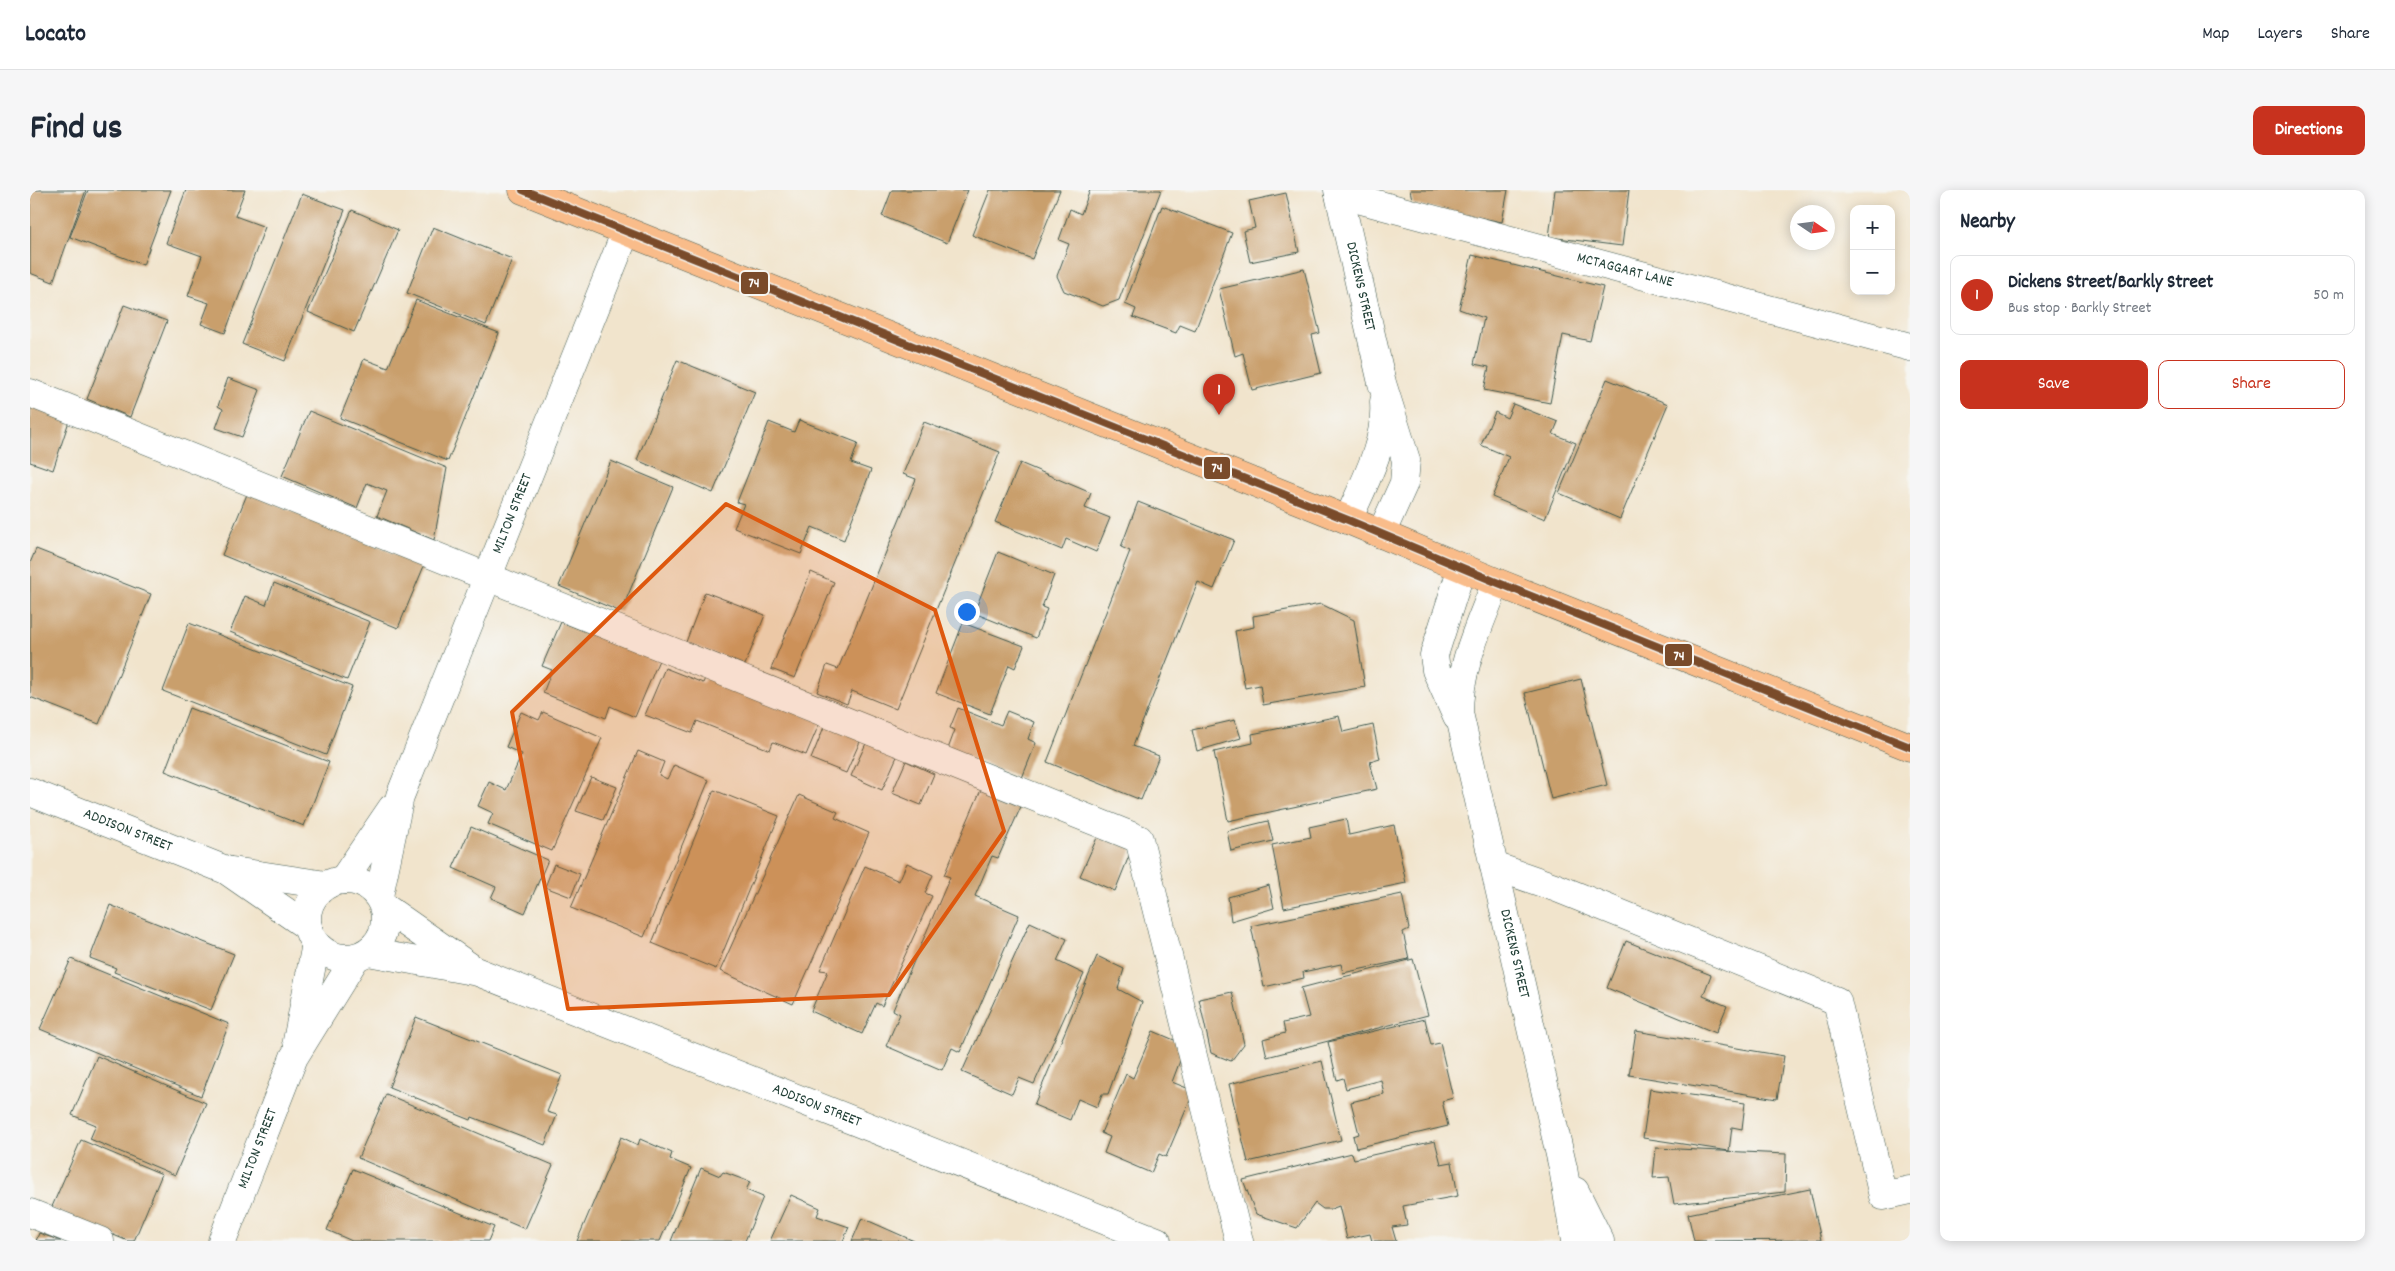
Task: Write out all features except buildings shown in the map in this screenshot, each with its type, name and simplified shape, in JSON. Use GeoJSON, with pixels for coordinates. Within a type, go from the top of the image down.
{"type":"FeatureCollection","features":[{"type":"Feature","properties":{"kind":"main road"},"geometry":{"type":"LineString","coordinates":[[524,190],[1910,747]]}},
{"type":"Feature","properties":{"kind":"street","name":"MCTAGGART LANE"},"geometry":{"type":"LineString","coordinates":[[1339,192],[1910,347]]}},
{"type":"Feature","properties":{"kind":"street","name":"DICKENS STREET"},"geometry":{"type":"LineString","coordinates":[[1339,192],[1382,383],[1406,460],[1404,483],[1381,534]]}},
{"type":"Feature","properties":{"kind":"street","name":"MILTON STREET"},"geometry":{"type":"LineString","coordinates":[[381,901],[400,796],[626,231]]}},
{"type":"Feature","properties":{"kind":"street","name":"DICKENS STREET"},"geometry":{"type":"LineString","coordinates":[[1348,520],[1378,448],[1384,416],[1382,383]]}},
{"type":"Feature","properties":{"kind":"street"},"geometry":{"type":"LineString","coordinates":[[30,393],[487,575],[1139,839],[1239,1241]]}},
{"type":"Feature","properties":{"kind":"street","name":"DICKENS STREET"},"geometry":{"type":"LineString","coordinates":[[1462,567],[1434,655],[1436,670],[1453,706],[1464,740]]}},
{"type":"Feature","properties":{"kind":"street","name":"DICKENS STREET"},"geometry":{"type":"LineString","coordinates":[[1496,582],[1470,648],[1461,682],[1459,713],[1563,1168],[1575,1241]]}},
{"type":"Feature","properties":{"kind":"street","name":"ADDISON STREET"},"geometry":{"type":"LineString","coordinates":[[30,792],[226,870],[334,882]]}},
{"type":"Feature","properties":{"kind":"street","name":"MILTON STREET"},"geometry":{"type":"LineString","coordinates":[[334,882],[400,796]]}},
{"type":"Feature","properties":{"kind":"street"},"geometry":{"type":"LineString","coordinates":[[1494,866],[1556,888],[1838,1000],[1883,1196],[1910,1190]]}},
{"type":"Feature","properties":{"kind":"street","name":"ADDISON STREET"},"geometry":{"type":"LineString","coordinates":[[226,870],[312,935]]}},
{"type":"Feature","properties":{"kind":"street"},"geometry":{"type":"LineString","coordinates":[[334,882],[363,883],[381,901],[385,919],[383,932],[377,943],[362,954],[344,958],[334,956],[324,951],[312,935],[307,915],[310,903],[334,882]]}},
{"type":"Feature","properties":{"kind":"street","name":"ADDISON STREET"},"geometry":{"type":"LineString","coordinates":[[381,901],[478,972]]}},
{"type":"Feature","properties":{"kind":"street","name":"MILTON STREET"},"geometry":{"type":"LineString","coordinates":[[294,1057],[312,935]]}},
{"type":"Feature","properties":{"kind":"street","name":"MILTON STREET"},"geometry":{"type":"LineString","coordinates":[[222,1241],[294,1057],[362,954]]}},
{"type":"Feature","properties":{"kind":"street","name":"ADDISON STREET"},"geometry":{"type":"LineString","coordinates":[[362,954],[478,972],[1157,1241]]}},
{"type":"Feature","properties":{"kind":"street","name":"DICKENS STREET"},"geometry":{"type":"LineString","coordinates":[[1563,1168],[1600,1241]]}},
{"type":"Feature","properties":{"kind":"street"},"geometry":{"type":"LineString","coordinates":[[30,1213],[100,1241]]}},
{"type":"Feature","properties":{"kind":"highlighted area"},"geometry":{"type":"Polygon","coordinates":[[[726,504],[935,610],[1004,831],[889,995],[568,1009],[512,712],[726,504]]]}},
{"type":"Feature","properties":{"kind":"transit line","name":"74"},"geometry":{"type":"LineString","coordinates":[[523,190],[1910,747]]}},
{"type":"Feature","properties":{"kind":"place","name":"Dickens Street/Barkly Street"},"geometry":{"type":"Point","coordinates":[1219,415]}}]}
